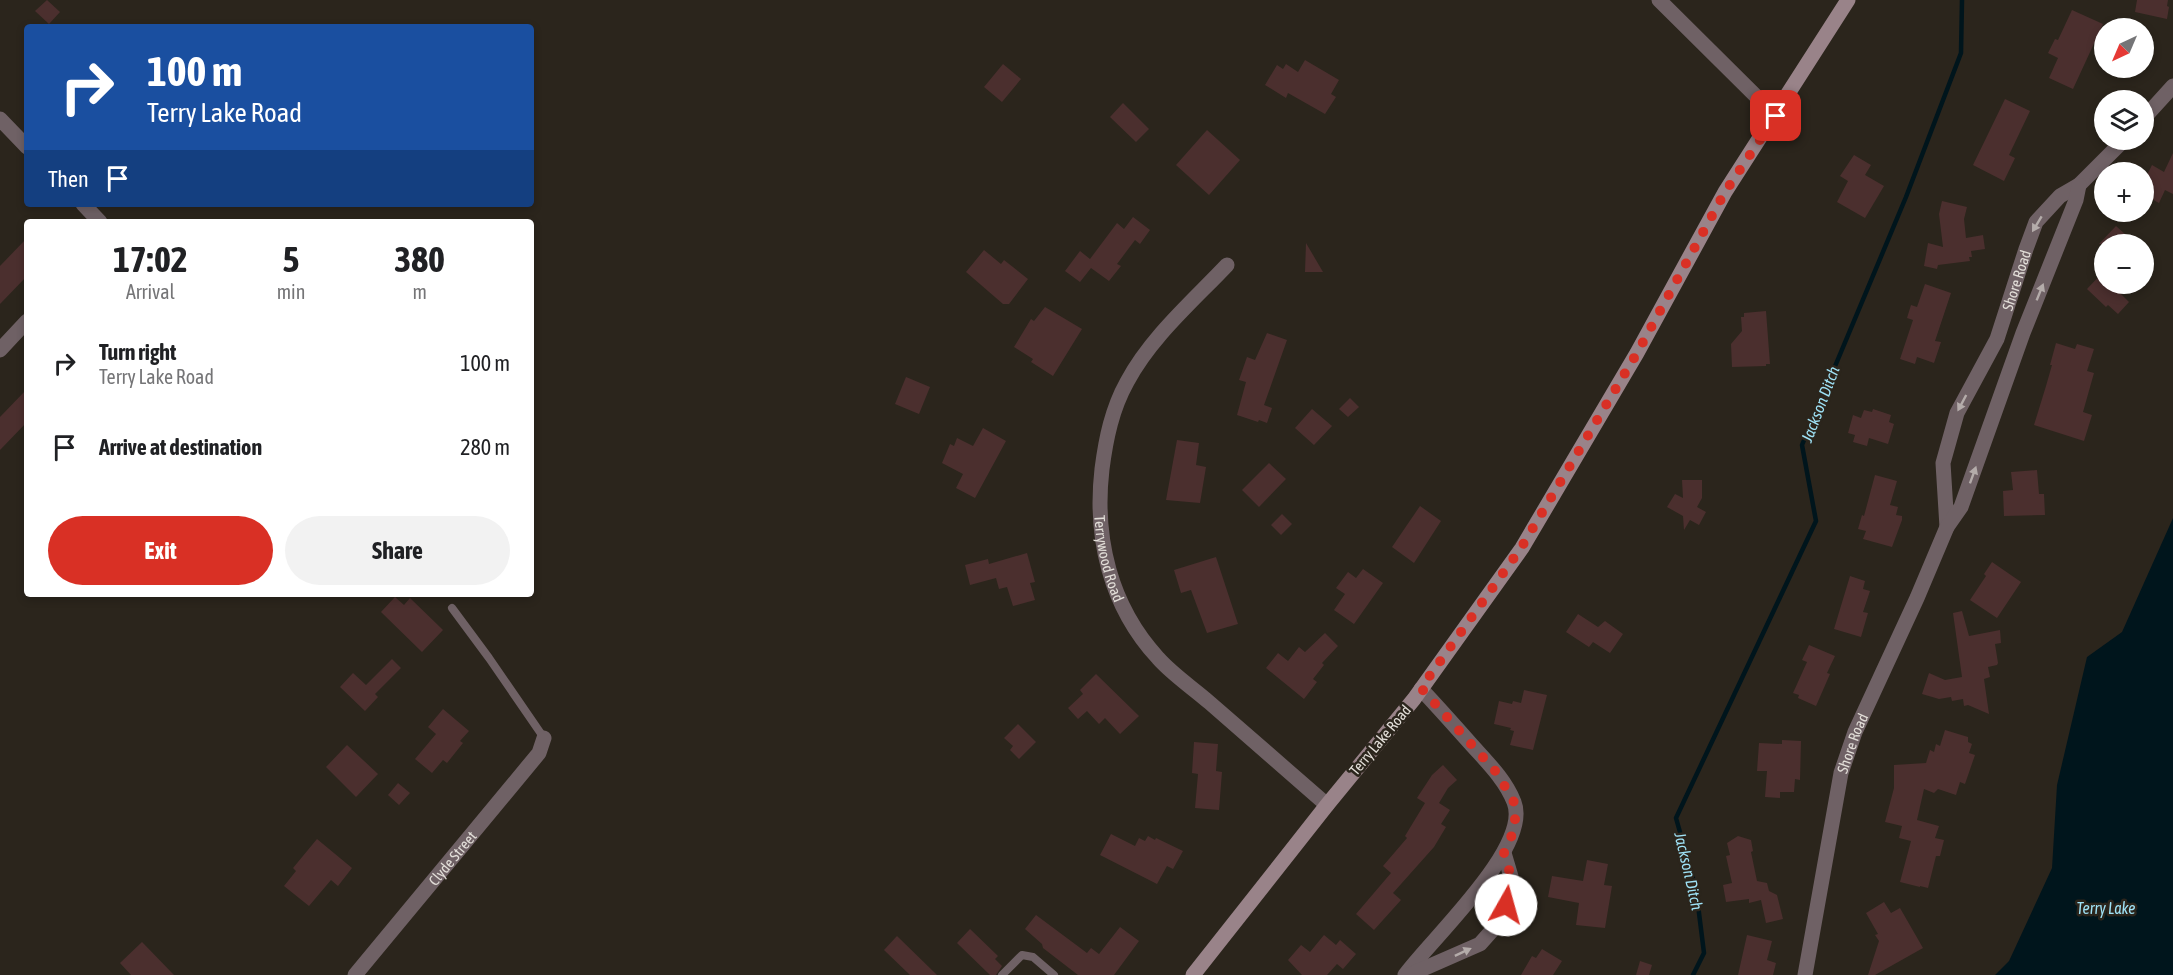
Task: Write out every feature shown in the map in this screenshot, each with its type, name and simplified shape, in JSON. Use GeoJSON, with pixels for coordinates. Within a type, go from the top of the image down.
{"type":"FeatureCollection","features":[{"type":"Feature","properties":{"kind":"main road","name":"Terry Lake Road"},"geometry":{"type":"LineString","coordinates":[[1193,975],[1421,688],[1521,548],[1637,353],[1725,192],[1776,116],[1848,0]]}},
{"type":"Feature","properties":{"kind":"street"},"geometry":{"type":"LineString","coordinates":[[1659,0],[1776,116]]}},
{"type":"Feature","properties":{"kind":"street"},"geometry":{"type":"LineString","coordinates":[[2154,107],[2173,86]]}},
{"type":"Feature","properties":{"kind":"street"},"geometry":{"type":"LineString","coordinates":[[0,119],[24,144]]}},
{"type":"Feature","properties":{"kind":"street","name":"Shore Road"},"geometry":{"type":"LineString","coordinates":[[1947,527],[1943,463],[1957,413],[1997,339],[2037,222],[2060,196],[2079,184],[2114,150]]}},
{"type":"Feature","properties":{"kind":"street","name":"Shore Road"},"geometry":{"type":"LineString","coordinates":[[1805,975],[1841,773],[1855,732],[1947,527],[1961,507],[2024,333],[2076,200],[2079,184]]}},
{"type":"Feature","properties":{"kind":"street"},"geometry":{"type":"LineString","coordinates":[[86,207],[97,219]]}},
{"type":"Feature","properties":{"kind":"street","name":"Terrywood Road"},"geometry":{"type":"LineString","coordinates":[[1227,265],[1152,344],[1127,381],[1113,411],[1105,445],[1099,496],[1101,537],[1112,584],[1131,624],[1159,659],[1327,805]]}},
{"type":"Feature","properties":{"kind":"street"},"geometry":{"type":"LineString","coordinates":[[0,350],[24,324]]}},
{"type":"Feature","properties":{"kind":"street"},"geometry":{"type":"LineString","coordinates":[[1407,975],[1420,955],[1467,904],[1504,853],[1515,828],[1515,804],[1497,773],[1421,688]]}},
{"type":"Feature","properties":{"kind":"street","name":"Clyde Street"},"geometry":{"type":"LineString","coordinates":[[355,975],[539,753],[544,738]]}},
{"type":"Feature","properties":{"kind":"street"},"geometry":{"type":"LineString","coordinates":[[1407,975],[1480,944],[1504,917],[1512,880],[1504,853]]}},
{"type":"Feature","properties":{"kind":"lane"},"geometry":{"type":"LineString","coordinates":[[452,608],[544,738]]}},
{"type":"Feature","properties":{"kind":"lane"},"geometry":{"type":"LineString","coordinates":[[1002,975],[1022,955],[1033,957],[1054,975]]}},
{"type":"Feature","properties":{"kind":"water","name":"Terry Lake"},"geometry":{"type":"Polygon","coordinates":[[[2173,518],[2173,975],[1995,975],[2009,961],[2052,868],[2057,785],[2087,657],[2122,632],[2173,518]]]}},
{"type":"Feature","properties":{"kind":"building"},"geometry":{"type":"Polygon","coordinates":[[[47,0],[60,12],[49,24],[35,11],[47,0]]]}},
{"type":"Feature","properties":{"kind":"building"},"geometry":{"type":"Polygon","coordinates":[[[2137,0],[2168,0],[2167,19],[2135,12],[2137,0]]]}},
{"type":"Feature","properties":{"kind":"building"},"geometry":{"type":"Polygon","coordinates":[[[2072,10],[2094,20],[2094,44],[2073,89],[2049,78],[2058,58],[2048,53],[2055,39],[2058,40],[2072,10]]]}},
{"type":"Feature","properties":{"kind":"building"},"geometry":{"type":"Polygon","coordinates":[[[1305,60],[1339,80],[1331,94],[1336,97],[1325,114],[1288,93],[1286,98],[1265,85],[1277,65],[1283,69],[1286,64],[1298,72],[1305,60]]]}},
{"type":"Feature","properties":{"kind":"building"},"geometry":{"type":"Polygon","coordinates":[[[1003,64],[1021,79],[1002,102],[984,87],[1003,64]]]}},
{"type":"Feature","properties":{"kind":"building"},"geometry":{"type":"Polygon","coordinates":[[[2005,99],[2030,111],[2009,155],[2015,158],[2004,181],[1973,165],[2005,99]]]}},
{"type":"Feature","properties":{"kind":"building"},"geometry":{"type":"Polygon","coordinates":[[[1123,103],[1149,129],[1136,142],[1110,117],[1123,103]]]}},
{"type":"Feature","properties":{"kind":"building"},"geometry":{"type":"Polygon","coordinates":[[[1207,130],[1240,160],[1209,195],[1176,165],[1207,130]]]}},
{"type":"Feature","properties":{"kind":"building"},"geometry":{"type":"Polygon","coordinates":[[[2173,153],[2173,194],[2165,190],[2159,203],[2154,200],[2154,166],[2164,172],[2173,153]]]}},
{"type":"Feature","properties":{"kind":"building"},"geometry":{"type":"Polygon","coordinates":[[[1854,155],[1871,165],[1865,175],[1884,186],[1865,218],[1837,202],[1848,181],[1840,176],[1854,155]]]}},
{"type":"Feature","properties":{"kind":"building"},"geometry":{"type":"Polygon","coordinates":[[[1942,201],[1967,207],[1964,219],[1966,238],[1983,235],[1985,249],[1971,251],[1970,261],[1938,265],[1937,269],[1924,266],[1928,243],[1943,247],[1939,214],[1942,201]]]}},
{"type":"Feature","properties":{"kind":"building"},"geometry":{"type":"Polygon","coordinates":[[[1133,217],[1150,230],[1140,244],[1135,240],[1117,264],[1121,266],[1109,281],[1091,268],[1080,282],[1065,271],[1080,251],[1090,259],[1117,223],[1124,229],[1133,217]]]}},
{"type":"Feature","properties":{"kind":"building"},"geometry":{"type":"Polygon","coordinates":[[[2116,226],[2125,234],[2108,234],[2116,226]]]}},
{"type":"Feature","properties":{"kind":"building"},"geometry":{"type":"Polygon","coordinates":[[[24,241],[24,279],[0,304],[0,266],[24,241]]]}},
{"type":"Feature","properties":{"kind":"building"},"geometry":{"type":"Polygon","coordinates":[[[1306,243],[1323,272],[1305,272],[1306,243]]]}},
{"type":"Feature","properties":{"kind":"building"},"geometry":{"type":"Polygon","coordinates":[[[984,250],[1001,264],[1004,260],[1028,279],[1009,304],[1003,304],[966,272],[984,250]]]}},
{"type":"Feature","properties":{"kind":"building"},"geometry":{"type":"Polygon","coordinates":[[[2094,282],[2094,294],[2121,294],[2129,302],[2118,314],[2108,305],[2106,307],[2087,289],[2094,282]]]}},
{"type":"Feature","properties":{"kind":"building"},"geometry":{"type":"Polygon","coordinates":[[[1925,284],[1951,293],[1935,341],[1941,342],[1934,363],[1917,357],[1915,364],[1900,359],[1913,320],[1907,318],[1911,305],[1917,307],[1925,284]]]}},
{"type":"Feature","properties":{"kind":"building"},"geometry":{"type":"Polygon","coordinates":[[[1045,307],[1082,329],[1053,376],[1031,362],[1033,359],[1014,347],[1031,319],[1034,321],[1045,307]]]}},
{"type":"Feature","properties":{"kind":"building"},"geometry":{"type":"Polygon","coordinates":[[[1766,311],[1770,364],[1732,367],[1731,344],[1742,331],[1741,317],[1744,317],[1744,313],[1766,311]]]}},
{"type":"Feature","properties":{"kind":"building"},"geometry":{"type":"Polygon","coordinates":[[[1267,333],[1287,340],[1264,405],[1272,408],[1267,423],[1237,415],[1246,382],[1239,380],[1247,357],[1255,360],[1267,333]]]}},
{"type":"Feature","properties":{"kind":"building"},"geometry":{"type":"Polygon","coordinates":[[[2056,343],[2075,349],[2077,344],[2094,349],[2087,371],[2094,373],[2083,412],[2092,415],[2084,441],[2034,425],[2052,365],[2050,365],[2056,343]]]}},
{"type":"Feature","properties":{"kind":"building"},"geometry":{"type":"Polygon","coordinates":[[[906,377],[930,387],[919,414],[895,404],[906,377]]]}},
{"type":"Feature","properties":{"kind":"building"},"geometry":{"type":"Polygon","coordinates":[[[24,392],[24,425],[0,450],[0,417],[24,392]]]}},
{"type":"Feature","properties":{"kind":"building"},"geometry":{"type":"Polygon","coordinates":[[[1350,398],[1359,407],[1348,417],[1339,409],[1350,398]]]}},
{"type":"Feature","properties":{"kind":"building"},"geometry":{"type":"Polygon","coordinates":[[[1312,409],[1332,426],[1314,445],[1295,428],[1312,409]]]}},
{"type":"Feature","properties":{"kind":"building"},"geometry":{"type":"Polygon","coordinates":[[[1873,409],[1891,415],[1889,422],[1894,424],[1888,444],[1869,438],[1867,446],[1853,442],[1855,435],[1848,433],[1853,415],[1861,418],[1864,410],[1872,412],[1873,409]]]}},
{"type":"Feature","properties":{"kind":"building"},"geometry":{"type":"Polygon","coordinates":[[[983,428],[1006,441],[975,498],[956,488],[963,474],[942,463],[950,444],[954,446],[957,438],[973,446],[983,428]]]}},
{"type":"Feature","properties":{"kind":"building"},"geometry":{"type":"Polygon","coordinates":[[[1177,440],[1199,443],[1196,465],[1206,467],[1200,503],[1166,500],[1177,440]]]}},
{"type":"Feature","properties":{"kind":"building"},"geometry":{"type":"Polygon","coordinates":[[[1269,463],[1286,479],[1259,507],[1242,490],[1269,463]]]}},
{"type":"Feature","properties":{"kind":"building"},"geometry":{"type":"Polygon","coordinates":[[[2037,470],[2039,494],[2044,494],[2045,515],[2004,516],[2003,491],[2013,490],[2011,472],[2037,470]]]}},
{"type":"Feature","properties":{"kind":"building"},"geometry":{"type":"Polygon","coordinates":[[[1875,475],[1897,481],[1890,505],[1898,507],[1896,515],[1902,516],[1902,520],[1892,547],[1863,539],[1866,531],[1858,529],[1862,515],[1864,516],[1875,475]]]}},
{"type":"Feature","properties":{"kind":"building"},"geometry":{"type":"Polygon","coordinates":[[[1682,480],[1702,480],[1702,498],[1697,507],[1706,512],[1699,525],[1690,520],[1684,530],[1683,516],[1667,507],[1675,494],[1683,498],[1682,480]]]}},
{"type":"Feature","properties":{"kind":"building"},"geometry":{"type":"Polygon","coordinates":[[[1420,506],[1441,521],[1414,563],[1392,547],[1420,506]]]}},
{"type":"Feature","properties":{"kind":"building"},"geometry":{"type":"Polygon","coordinates":[[[1282,514],[1292,524],[1281,535],[1271,525],[1282,514]]]}},
{"type":"Feature","properties":{"kind":"building"},"geometry":{"type":"Polygon","coordinates":[[[1027,553],[1035,582],[1030,583],[1035,600],[1013,606],[1007,587],[999,589],[996,578],[970,585],[965,565],[988,559],[989,564],[1027,553]]]}},
{"type":"Feature","properties":{"kind":"building"},"geometry":{"type":"Polygon","coordinates":[[[1216,557],[1238,624],[1207,633],[1191,590],[1181,593],[1174,570],[1216,557]]]}},
{"type":"Feature","properties":{"kind":"building"},"geometry":{"type":"Polygon","coordinates":[[[1992,562],[2021,582],[1997,618],[1970,600],[1986,576],[1984,574],[1992,562]]]}},
{"type":"Feature","properties":{"kind":"building"},"geometry":{"type":"Polygon","coordinates":[[[1363,569],[1383,583],[1354,624],[1334,610],[1345,594],[1336,588],[1348,572],[1356,578],[1363,569]]]}},
{"type":"Feature","properties":{"kind":"building"},"geometry":{"type":"Polygon","coordinates":[[[1850,576],[1865,581],[1863,589],[1870,591],[1863,612],[1868,613],[1861,637],[1834,629],[1850,576]]]}},
{"type":"Feature","properties":{"kind":"building"},"geometry":{"type":"Polygon","coordinates":[[[395,597],[404,605],[410,598],[443,630],[422,652],[381,612],[395,597]]]}},
{"type":"Feature","properties":{"kind":"building"},"geometry":{"type":"Polygon","coordinates":[[[1962,611],[1969,636],[2000,630],[2001,643],[1995,644],[1998,663],[1988,667],[1990,677],[1984,679],[1989,714],[1968,705],[1964,706],[1963,699],[1952,701],[1951,697],[1939,699],[1922,694],[1929,673],[1945,680],[1962,677],[1953,613],[1962,611]]]}},
{"type":"Feature","properties":{"kind":"building"},"geometry":{"type":"Polygon","coordinates":[[[1578,614],[1598,627],[1605,621],[1623,634],[1610,653],[1593,642],[1589,647],[1566,632],[1578,614]]]}},
{"type":"Feature","properties":{"kind":"building"},"geometry":{"type":"Polygon","coordinates":[[[1325,633],[1338,646],[1322,663],[1324,665],[1313,679],[1317,682],[1304,699],[1266,668],[1278,653],[1288,661],[1299,647],[1305,652],[1325,633]]]}},
{"type":"Feature","properties":{"kind":"building"},"geometry":{"type":"Polygon","coordinates":[[[1809,645],[1835,656],[1816,706],[1798,698],[1799,695],[1793,693],[1807,662],[1802,660],[1809,645]]]}},
{"type":"Feature","properties":{"kind":"building"},"geometry":{"type":"Polygon","coordinates":[[[392,659],[401,668],[375,694],[378,697],[365,711],[340,687],[353,673],[366,685],[392,659]]]}},
{"type":"Feature","properties":{"kind":"building"},"geometry":{"type":"Polygon","coordinates":[[[1096,674],[1139,716],[1120,734],[1105,718],[1099,724],[1087,711],[1078,719],[1068,708],[1083,694],[1080,690],[1096,674]]]}},
{"type":"Feature","properties":{"kind":"building"},"geometry":{"type":"Polygon","coordinates":[[[1524,690],[1547,695],[1533,750],[1510,745],[1514,731],[1510,730],[1511,728],[1494,724],[1499,701],[1512,704],[1513,701],[1521,703],[1524,690]]]}},
{"type":"Feature","properties":{"kind":"building"},"geometry":{"type":"Polygon","coordinates":[[[443,709],[469,731],[460,741],[463,743],[447,763],[443,760],[432,773],[415,759],[436,734],[428,727],[443,709]]]}},
{"type":"Feature","properties":{"kind":"building"},"geometry":{"type":"Polygon","coordinates":[[[1018,724],[1036,742],[1019,759],[1010,750],[1013,746],[1004,738],[1018,724]]]}},
{"type":"Feature","properties":{"kind":"building"},"geometry":{"type":"Polygon","coordinates":[[[1945,730],[1968,737],[1968,742],[1972,744],[1969,753],[1975,755],[1965,784],[1960,782],[1956,795],[1938,789],[1934,793],[1924,789],[1917,820],[1939,826],[1935,838],[1944,840],[1940,856],[1936,856],[1928,888],[1920,887],[1900,882],[1911,841],[1899,838],[1902,826],[1885,822],[1894,788],[1894,765],[1926,763],[1930,750],[1934,752],[1936,744],[1940,746],[1945,730]]]}},
{"type":"Feature","properties":{"kind":"building"},"geometry":{"type":"Polygon","coordinates":[[[1782,740],[1801,741],[1800,780],[1795,779],[1794,792],[1780,792],[1780,798],[1765,797],[1767,771],[1757,771],[1759,743],[1782,744],[1782,740]]]}},
{"type":"Feature","properties":{"kind":"building"},"geometry":{"type":"Polygon","coordinates":[[[1194,742],[1218,744],[1216,771],[1222,772],[1219,810],[1195,808],[1198,774],[1192,773],[1194,742]]]}},
{"type":"Feature","properties":{"kind":"building"},"geometry":{"type":"Polygon","coordinates":[[[347,745],[378,774],[356,797],[326,767],[347,745]]]}},
{"type":"Feature","properties":{"kind":"building"},"geometry":{"type":"Polygon","coordinates":[[[1443,765],[1457,780],[1448,788],[1439,803],[1450,810],[1441,824],[1446,827],[1434,847],[1393,893],[1401,900],[1374,930],[1356,914],[1391,873],[1383,866],[1407,838],[1405,836],[1425,803],[1417,798],[1432,775],[1443,765]]]}},
{"type":"Feature","properties":{"kind":"building"},"geometry":{"type":"Polygon","coordinates":[[[398,783],[410,793],[399,805],[388,795],[398,783]]]}},
{"type":"Feature","properties":{"kind":"building"},"geometry":{"type":"Polygon","coordinates":[[[1111,834],[1135,846],[1139,838],[1145,841],[1148,836],[1183,851],[1173,869],[1167,866],[1157,884],[1100,855],[1111,834]]]}},
{"type":"Feature","properties":{"kind":"building"},"geometry":{"type":"Polygon","coordinates":[[[1738,836],[1751,840],[1757,881],[1767,883],[1769,891],[1777,895],[1783,919],[1766,923],[1761,900],[1749,903],[1749,899],[1726,902],[1723,885],[1732,883],[1726,856],[1730,855],[1727,843],[1738,836]]]}},
{"type":"Feature","properties":{"kind":"building"},"geometry":{"type":"Polygon","coordinates":[[[317,839],[352,868],[338,886],[331,880],[309,906],[284,886],[296,871],[293,868],[317,839]]]}},
{"type":"Feature","properties":{"kind":"building"},"geometry":{"type":"Polygon","coordinates":[[[1587,860],[1608,864],[1604,885],[1612,886],[1605,928],[1576,925],[1579,903],[1548,897],[1552,876],[1583,881],[1587,860]]]}},
{"type":"Feature","properties":{"kind":"building"},"geometry":{"type":"Polygon","coordinates":[[[1884,902],[1891,913],[1900,908],[1923,948],[1875,975],[1868,975],[1879,941],[1875,935],[1878,934],[1866,913],[1884,902]]]}},
{"type":"Feature","properties":{"kind":"building"},"geometry":{"type":"Polygon","coordinates":[[[1036,915],[1087,953],[1091,948],[1099,954],[1120,927],[1139,941],[1114,975],[1078,975],[1043,948],[1042,944],[1025,929],[1036,915]]]}},
{"type":"Feature","properties":{"kind":"building"},"geometry":{"type":"Polygon","coordinates":[[[970,929],[998,956],[995,959],[1002,966],[996,975],[990,975],[957,943],[970,929]]]}},
{"type":"Feature","properties":{"kind":"building"},"geometry":{"type":"Polygon","coordinates":[[[1324,935],[1336,945],[1340,940],[1356,954],[1343,969],[1337,964],[1327,975],[1302,975],[1288,960],[1301,945],[1310,952],[1324,935]]]}},
{"type":"Feature","properties":{"kind":"building"},"geometry":{"type":"Polygon","coordinates":[[[1747,935],[1772,941],[1767,960],[1776,963],[1773,975],[1738,975],[1747,935]]]}},
{"type":"Feature","properties":{"kind":"building"},"geometry":{"type":"Polygon","coordinates":[[[897,936],[937,975],[910,975],[884,950],[897,936]]]}},
{"type":"Feature","properties":{"kind":"building"},"geometry":{"type":"Polygon","coordinates":[[[142,942],[174,975],[131,975],[120,963],[142,942]]]}},
{"type":"Feature","properties":{"kind":"building"},"geometry":{"type":"Polygon","coordinates":[[[1542,949],[1562,961],[1553,975],[1521,975],[1532,956],[1536,958],[1542,949]]]}},
{"type":"Feature","properties":{"kind":"building"},"geometry":{"type":"Polygon","coordinates":[[[1640,961],[1652,965],[1649,975],[1636,975],[1640,961]]]}},
{"type":"Feature","properties":{"kind":"waterway","name":"Jackson Ditch"},"geometry":{"type":"LineString","coordinates":[[1693,975],[1704,953],[1696,889],[1676,818],[1816,521],[1802,445],[1906,197],[1961,53],[1962,0]]}},
{"type":"Feature","properties":{"kind":"route"},"geometry":{"type":"LineString","coordinates":[[1506,905],[1512,880],[1504,853],[1515,828],[1515,804],[1497,773],[1421,688],[1521,548],[1637,353],[1725,192],[1776,116]]}}]}
